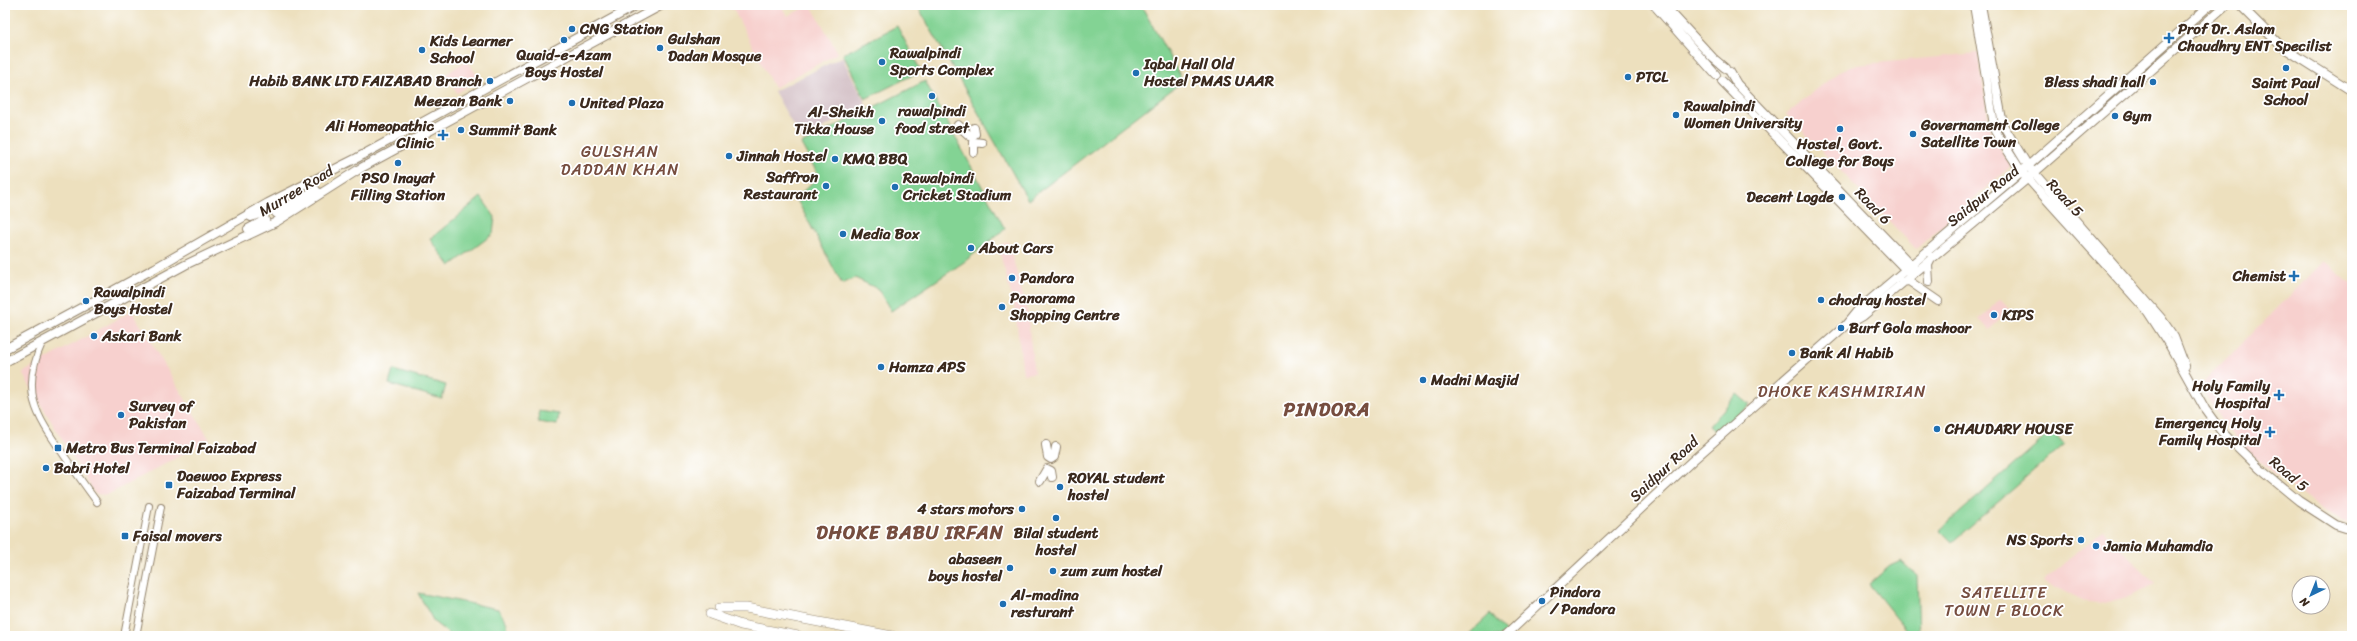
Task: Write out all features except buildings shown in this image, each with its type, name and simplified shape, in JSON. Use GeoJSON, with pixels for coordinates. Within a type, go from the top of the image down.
{"type":"FeatureCollection","features":[{"type":"Feature","properties":{"kind":"highway"},"geometry":{"type":"LineString","coordinates":[[719,608],[746,608],[892,636]]}},
{"type":"Feature","properties":{"kind":"highway"},"geometry":{"type":"LineString","coordinates":[[710,614],[741,625],[798,636]]}},
{"type":"Feature","properties":{"kind":"main road","name":"Murree Road"},"geometry":{"type":"LineString","coordinates":[[5,349],[155,268],[268,203],[357,158],[637,5]]}},
{"type":"Feature","properties":{"kind":"main road","name":"Murree Road"},"geometry":{"type":"LineString","coordinates":[[5,362],[185,265],[276,222],[361,168],[662,5]]}},
{"type":"Feature","properties":{"kind":"main road","name":"Road 6"},"geometry":{"type":"LineString","coordinates":[[1654,5],[1719,78],[1896,259],[1911,270]]}},
{"type":"Feature","properties":{"kind":"main road","name":"Road 6"},"geometry":{"type":"LineString","coordinates":[[1664,5],[1713,58],[1727,70],[1736,84],[1896,250],[1911,270]]}},
{"type":"Feature","properties":{"kind":"main road","name":"Road 5"},"geometry":{"type":"LineString","coordinates":[[1974,5],[1995,131],[2021,171],[2148,312],[2192,386],[2222,431],[2260,469],[2305,505],[2336,526],[2352,530]]}},
{"type":"Feature","properties":{"kind":"main road","name":"Road 5"},"geometry":{"type":"LineString","coordinates":[[1981,5],[2003,125],[2028,166],[2161,318],[2181,352],[2192,386]]}},
{"type":"Feature","properties":{"kind":"main road","name":"Saidpur Road"},"geometry":{"type":"LineString","coordinates":[[1845,326],[1863,316],[1902,282],[1920,258],[2028,166],[2210,5]]}},
{"type":"Feature","properties":{"kind":"main road","name":"Saidpur Road"},"geometry":{"type":"LineString","coordinates":[[1504,636],[1692,461],[1845,326],[1858,310],[1892,281],[1932,256],[2027,179],[2226,5]]}},
{"type":"Feature","properties":{"kind":"main road"},"geometry":{"type":"LineString","coordinates":[[2240,5],[2281,46],[2352,91]]}},
{"type":"Feature","properties":{"kind":"main road"},"geometry":{"type":"LineString","coordinates":[[1719,69],[1727,70],[1728,80],[1719,78],[1719,69]]}},
{"type":"Feature","properties":{"kind":"main road"},"geometry":{"type":"LineString","coordinates":[[958,125],[970,136],[975,134],[974,128]]}},
{"type":"Feature","properties":{"kind":"main road"},"geometry":{"type":"LineString","coordinates":[[974,152],[974,142],[976,141],[982,144]]}},
{"type":"Feature","properties":{"kind":"main road"},"geometry":{"type":"LineString","coordinates":[[357,158],[321,181],[275,206],[273,209],[276,213],[280,212],[317,190],[361,168]]}},
{"type":"Feature","properties":{"kind":"main road"},"geometry":{"type":"LineString","coordinates":[[155,268],[226,233],[251,218],[260,214],[264,215],[265,220],[224,241],[185,265]]}},
{"type":"Feature","properties":{"kind":"main road"},"geometry":{"type":"LineString","coordinates":[[1896,250],[1909,256],[1920,258]]}},
{"type":"Feature","properties":{"kind":"main road"},"geometry":{"type":"LineString","coordinates":[[1929,282],[1928,265],[1932,256]]}},
{"type":"Feature","properties":{"kind":"main road"},"geometry":{"type":"LineString","coordinates":[[1892,281],[1895,272],[1896,259]]}},
{"type":"Feature","properties":{"kind":"main road"},"geometry":{"type":"LineString","coordinates":[[1902,282],[1909,281],[1938,301]]}},
{"type":"Feature","properties":{"kind":"main road"},"geometry":{"type":"LineString","coordinates":[[1046,445],[1048,458],[1051,460],[1054,457],[1056,448]]}},
{"type":"Feature","properties":{"kind":"main road"},"geometry":{"type":"LineString","coordinates":[[1040,481],[1047,469],[1051,471],[1052,477]]}},
{"type":"Feature","properties":{"kind":"street"},"geometry":{"type":"LineString","coordinates":[[43,341],[32,371],[32,389],[36,413],[97,502]]}},
{"type":"Feature","properties":{"kind":"street"},"geometry":{"type":"LineString","coordinates":[[124,636],[149,506]]}},
{"type":"Feature","properties":{"kind":"street"},"geometry":{"type":"LineString","coordinates":[[136,636],[161,507]]}},
{"type":"Feature","properties":{"kind":"shaded area"},"geometry":{"type":"Polygon","coordinates":[[[731,5],[781,5],[787,16],[811,5],[838,53],[774,88],[731,5]]]}},
{"type":"Feature","properties":{"kind":"shaded area"},"geometry":{"type":"Polygon","coordinates":[[[1978,53],[1991,136],[2011,166],[1916,249],[1786,114],[1841,70],[1857,65],[1978,53]]]}},
{"type":"Feature","properties":{"kind":"shaded area"},"geometry":{"type":"Polygon","coordinates":[[[842,57],[866,104],[801,140],[774,91],[842,57]]]}},
{"type":"Feature","properties":{"kind":"shaded area"},"geometry":{"type":"Polygon","coordinates":[[[467,60],[479,79],[457,93],[445,75],[467,60]]]}},
{"type":"Feature","properties":{"kind":"shaded area","name":"Pandora"},"geometry":{"type":"Polygon","coordinates":[[[1008,241],[1027,310],[1034,373],[1023,374],[1015,309],[998,246],[1008,241]]]}},
{"type":"Feature","properties":{"kind":"shaded area","name":"Holy Family Hospital"},"geometry":{"type":"Polygon","coordinates":[[[2324,261],[2352,285],[2352,523],[2341,521],[2275,475],[2235,439],[2212,406],[2201,385],[2324,261]]]}},
{"type":"Feature","properties":{"kind":"shaded area","name":"KIPS"},"geometry":{"type":"Polygon","coordinates":[[[2000,299],[2010,310],[1989,330],[1979,319],[2000,299]]]}},
{"type":"Feature","properties":{"kind":"shaded area","name":"Survey of Pakistan"},"geometry":{"type":"Polygon","coordinates":[[[132,311],[210,440],[107,495],[95,494],[22,373],[132,311]]]}},
{"type":"Feature","properties":{"kind":"shaded area"},"geometry":{"type":"Polygon","coordinates":[[[2103,530],[2155,583],[2132,596],[2099,604],[2089,603],[2043,581],[2103,530]]]}},
{"type":"Feature","properties":{"kind":"green space"},"geometry":{"type":"Polygon","coordinates":[[[917,5],[1141,5],[1183,81],[1028,200],[917,5]]]}},
{"type":"Feature","properties":{"kind":"green space","name":"Rawalpindi Sports Complex"},"geometry":{"type":"Polygon","coordinates":[[[897,26],[921,71],[865,99],[843,54],[897,26]]]}},
{"type":"Feature","properties":{"kind":"green space","name":"Rawalpindi Cricket Stadium"},"geometry":{"type":"Polygon","coordinates":[[[925,81],[1005,229],[964,262],[891,311],[878,289],[855,278],[842,284],[796,198],[819,176],[801,144],[925,81]]]}},
{"type":"Feature","properties":{"kind":"green space"},"geometry":{"type":"Polygon","coordinates":[[[481,197],[495,217],[493,234],[450,266],[430,239],[481,197]]]}},
{"type":"Feature","properties":{"kind":"green space"},"geometry":{"type":"Polygon","coordinates":[[[393,370],[446,385],[442,399],[389,384],[393,370]]]}},
{"type":"Feature","properties":{"kind":"green space"},"geometry":{"type":"Polygon","coordinates":[[[1737,394],[1750,405],[1718,434],[1709,426],[1737,394]]]}},
{"type":"Feature","properties":{"kind":"green space"},"geometry":{"type":"Polygon","coordinates":[[[539,411],[559,414],[557,425],[538,422],[539,411]]]}},
{"type":"Feature","properties":{"kind":"green space"},"geometry":{"type":"Polygon","coordinates":[[[2052,431],[2064,445],[1952,542],[1940,530],[2052,431]]]}},
{"type":"Feature","properties":{"kind":"green space"},"geometry":{"type":"Polygon","coordinates":[[[1901,561],[1917,576],[1919,636],[1911,636],[1869,584],[1890,566],[1901,561]]]}},
{"type":"Feature","properties":{"kind":"green space"},"geometry":{"type":"Polygon","coordinates":[[[418,593],[498,609],[507,623],[508,630],[501,631],[502,636],[451,636],[434,622],[418,593]]]}},
{"type":"Feature","properties":{"kind":"green space"},"geometry":{"type":"Polygon","coordinates":[[[1490,614],[1507,634],[1505,636],[1467,636],[1490,614]]]}},
{"type":"Feature","properties":{"kind":"place","name":"CNG Station"},"geometry":{"type":"Point","coordinates":[572,29]}},
{"type":"Feature","properties":{"kind":"place","name":"Prof Dr. Aslam Chaudhry ENT Specilist"},"geometry":{"type":"Point","coordinates":[2169,38]}},
{"type":"Feature","properties":{"kind":"place","name":"Quaid-e-Azam Boys Hostel"},"geometry":{"type":"Point","coordinates":[564,40]}},
{"type":"Feature","properties":{"kind":"place","name":"Gulshan Dadan Mosque"},"geometry":{"type":"Point","coordinates":[660,48]}},
{"type":"Feature","properties":{"kind":"place","name":"Kids Learner School"},"geometry":{"type":"Point","coordinates":[422,50]}},
{"type":"Feature","properties":{"kind":"place","name":"Rawalpindi Sports Complex"},"geometry":{"type":"Point","coordinates":[882,62]}},
{"type":"Feature","properties":{"kind":"place","name":"Saint Paul School"},"geometry":{"type":"Point","coordinates":[2286,68]}},
{"type":"Feature","properties":{"kind":"place","name":"Iqbal Hall Old Hostel PMAS UAAR"},"geometry":{"type":"Point","coordinates":[1136,73]}},
{"type":"Feature","properties":{"kind":"place","name":"PTCL"},"geometry":{"type":"Point","coordinates":[1628,77]}},
{"type":"Feature","properties":{"kind":"place","name":"Habib BANK LTD FAIZABAD Branch"},"geometry":{"type":"Point","coordinates":[490,81]}},
{"type":"Feature","properties":{"kind":"place","name":"Bless shadi hall"},"geometry":{"type":"Point","coordinates":[2153,82]}},
{"type":"Feature","properties":{"kind":"place","name":"rawalpindi food street"},"geometry":{"type":"Point","coordinates":[932,96]}},
{"type":"Feature","properties":{"kind":"place","name":"Meezan Bank"},"geometry":{"type":"Point","coordinates":[510,101]}},
{"type":"Feature","properties":{"kind":"place","name":"United Plaza"},"geometry":{"type":"Point","coordinates":[572,103]}},
{"type":"Feature","properties":{"kind":"place","name":"Rawalpindi Women University"},"geometry":{"type":"Point","coordinates":[1676,115]}},
{"type":"Feature","properties":{"kind":"place","name":"Gym"},"geometry":{"type":"Point","coordinates":[2115,116]}},
{"type":"Feature","properties":{"kind":"place","name":"Al-Sheikh Tikka House"},"geometry":{"type":"Point","coordinates":[882,121]}},
{"type":"Feature","properties":{"kind":"place","name":"Hostel, Govt. College for Boys"},"geometry":{"type":"Point","coordinates":[1840,129]}},
{"type":"Feature","properties":{"kind":"place","name":"Summit Bank"},"geometry":{"type":"Point","coordinates":[461,130]}},
{"type":"Feature","properties":{"kind":"place","name":"Governament College Satellite Town"},"geometry":{"type":"Point","coordinates":[1913,134]}},
{"type":"Feature","properties":{"kind":"place","name":"Ali Homeopathic Clinic"},"geometry":{"type":"Point","coordinates":[443,135]}},
{"type":"Feature","properties":{"kind":"place","name":"Jinnah Hostel"},"geometry":{"type":"Point","coordinates":[729,156]}},
{"type":"Feature","properties":{"kind":"place","name":"KMQ BBQ"},"geometry":{"type":"Point","coordinates":[835,159]}},
{"type":"Feature","properties":{"kind":"place","name":"PSO Inayat Filling Station"},"geometry":{"type":"Point","coordinates":[398,163]}},
{"type":"Feature","properties":{"kind":"place","name":"Saffron Restaurant"},"geometry":{"type":"Point","coordinates":[826,186]}},
{"type":"Feature","properties":{"kind":"place","name":"Rawalpindi Cricket Stadium"},"geometry":{"type":"Point","coordinates":[895,187]}},
{"type":"Feature","properties":{"kind":"place","name":"Decent Logde"},"geometry":{"type":"Point","coordinates":[1842,197]}},
{"type":"Feature","properties":{"kind":"place","name":"Media Box"},"geometry":{"type":"Point","coordinates":[843,234]}},
{"type":"Feature","properties":{"kind":"place","name":"About Cars"},"geometry":{"type":"Point","coordinates":[971,248]}},
{"type":"Feature","properties":{"kind":"place","name":"Chemist"},"geometry":{"type":"Point","coordinates":[2294,276]}},
{"type":"Feature","properties":{"kind":"place","name":"Pandora"},"geometry":{"type":"Point","coordinates":[1012,278]}},
{"type":"Feature","properties":{"kind":"place","name":"chodray hostel"},"geometry":{"type":"Point","coordinates":[1821,300]}},
{"type":"Feature","properties":{"kind":"place","name":"Rawalpindi Boys Hostel"},"geometry":{"type":"Point","coordinates":[86,301]}},
{"type":"Feature","properties":{"kind":"place","name":"Panorama Shopping Centre"},"geometry":{"type":"Point","coordinates":[1002,307]}},
{"type":"Feature","properties":{"kind":"place","name":"KIPS"},"geometry":{"type":"Point","coordinates":[1994,315]}},
{"type":"Feature","properties":{"kind":"place","name":"Burf Gola mashoor"},"geometry":{"type":"Point","coordinates":[1841,328]}},
{"type":"Feature","properties":{"kind":"place","name":"Askari Bank"},"geometry":{"type":"Point","coordinates":[94,336]}},
{"type":"Feature","properties":{"kind":"place","name":"Bank Al Habib"},"geometry":{"type":"Point","coordinates":[1792,353]}},
{"type":"Feature","properties":{"kind":"place","name":"Hamza APS"},"geometry":{"type":"Point","coordinates":[881,367]}},
{"type":"Feature","properties":{"kind":"place","name":"Madni Masjid"},"geometry":{"type":"Point","coordinates":[1423,380]}},
{"type":"Feature","properties":{"kind":"place","name":"Holy Family Hospital"},"geometry":{"type":"Point","coordinates":[2279,395]}},
{"type":"Feature","properties":{"kind":"place","name":"Survey of Pakistan"},"geometry":{"type":"Point","coordinates":[121,415]}},
{"type":"Feature","properties":{"kind":"place","name":"CHAUDARY HOUSE"},"geometry":{"type":"Point","coordinates":[1937,429]}},
{"type":"Feature","properties":{"kind":"place","name":"Emergency Holy Family Hospital"},"geometry":{"type":"Point","coordinates":[2270,432]}},
{"type":"Feature","properties":{"kind":"place","name":"Metro Bus Terminal Faizabad"},"geometry":{"type":"Point","coordinates":[58,448]}},
{"type":"Feature","properties":{"kind":"place","name":"Babri Hotel"},"geometry":{"type":"Point","coordinates":[46,468]}},
{"type":"Feature","properties":{"kind":"place","name":"Daewoo Express Faizabad Terminal"},"geometry":{"type":"Point","coordinates":[169,485]}},
{"type":"Feature","properties":{"kind":"place","name":"ROYAL student hostel"},"geometry":{"type":"Point","coordinates":[1060,487]}},
{"type":"Feature","properties":{"kind":"place","name":"4 stars motors"},"geometry":{"type":"Point","coordinates":[1022,509]}},
{"type":"Feature","properties":{"kind":"place","name":"Bilal student hostel"},"geometry":{"type":"Point","coordinates":[1056,518]}},
{"type":"Feature","properties":{"kind":"place","name":"Faisal movers"},"geometry":{"type":"Point","coordinates":[125,536]}},
{"type":"Feature","properties":{"kind":"place","name":"NS Sports"},"geometry":{"type":"Point","coordinates":[2081,540]}},
{"type":"Feature","properties":{"kind":"place","name":"Jamia Muhamdia"},"geometry":{"type":"Point","coordinates":[2096,546]}},
{"type":"Feature","properties":{"kind":"place","name":"abaseen boys hostel"},"geometry":{"type":"Point","coordinates":[1010,568]}},
{"type":"Feature","properties":{"kind":"place","name":"zum zum hostel"},"geometry":{"type":"Point","coordinates":[1053,571]}},
{"type":"Feature","properties":{"kind":"place","name":"Pindora / Pandora"},"geometry":{"type":"Point","coordinates":[1542,601]}},
{"type":"Feature","properties":{"kind":"place","name":"Al-madina resturant"},"geometry":{"type":"Point","coordinates":[1003,604]}},
{"type":"Feature","properties":{"kind":"district","name":"GULSHAN DADDAN KHAN"},"geometry":{"type":"Point","coordinates":[620,160]}},
{"type":"Feature","properties":{"kind":"district","name":"DHOKE KASHMIRIAN"},"geometry":{"type":"Point","coordinates":[1842,391]}},
{"type":"Feature","properties":{"kind":"district","name":"PINDORA"},"geometry":{"type":"Point","coordinates":[1327,409]}},
{"type":"Feature","properties":{"kind":"district","name":"DHOKE BABU IRFAN"},"geometry":{"type":"Point","coordinates":[910,532]}},
{"type":"Feature","properties":{"kind":"district","name":"SATELLITE TOWN F BLOCK"},"geometry":{"type":"Point","coordinates":[2004,601]}}]}
